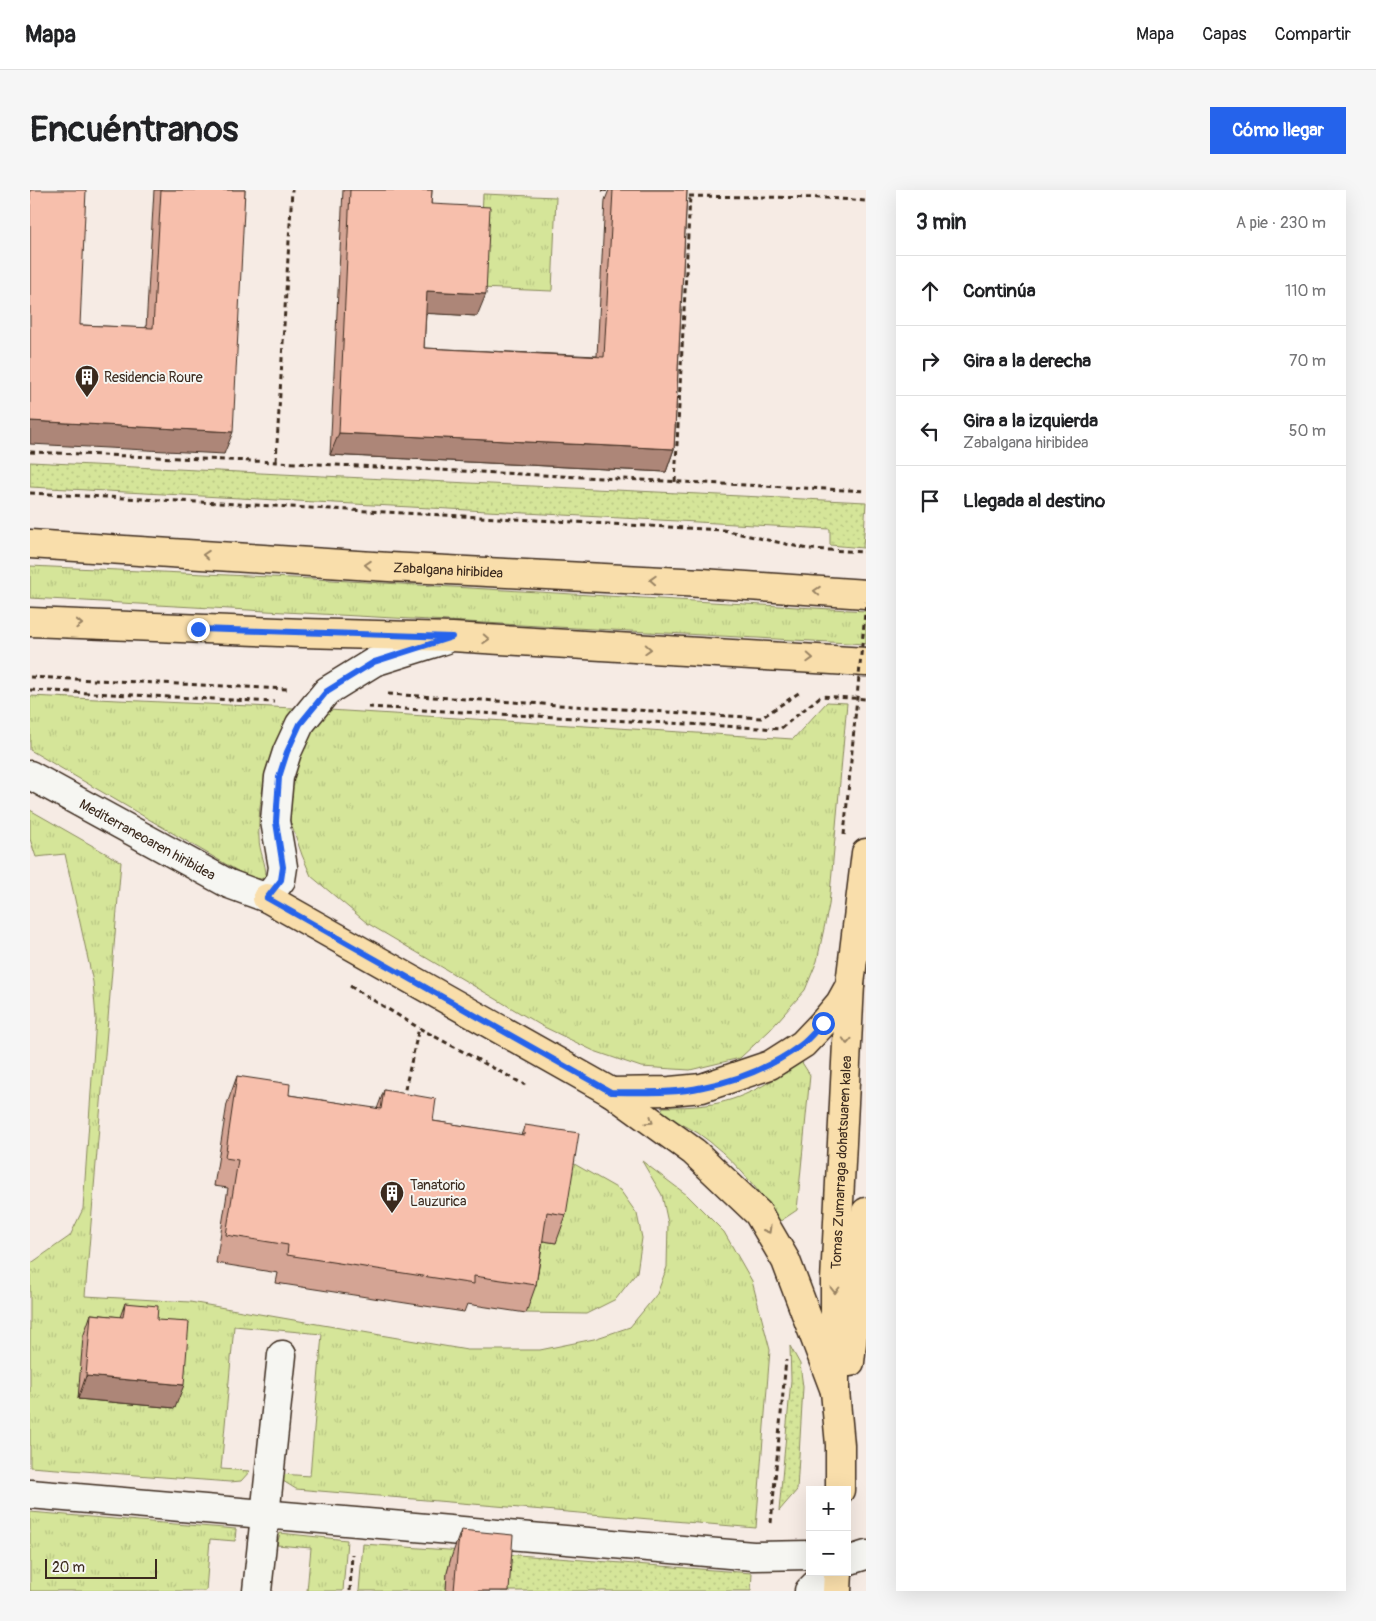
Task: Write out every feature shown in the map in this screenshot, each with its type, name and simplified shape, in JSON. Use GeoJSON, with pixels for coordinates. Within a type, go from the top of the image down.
{"type":"FeatureCollection","features":[{"type":"Feature","properties":{"kind":"main road","name":"Zabalgana hiribidea"},"geometry":{"type":"LineString","coordinates":[[30,544],[389,567],[702,582],[866,594]]}},
{"type":"Feature","properties":{"kind":"main road"},"geometry":{"type":"LineString","coordinates":[[30,622],[452,637],[866,662]]}},
{"type":"Feature","properties":{"kind":"main road","name":"Tomas Zumarraga dohatsuaren kalea"},"geometry":{"type":"LineString","coordinates":[[840,1486],[842,1382],[835,1281],[850,984],[866,853]]}},
{"type":"Feature","properties":{"kind":"main road"},"geometry":{"type":"LineString","coordinates":[[267,898],[611,1092],[694,1152],[758,1213],[786,1261],[842,1382],[866,1348]]}},
{"type":"Feature","properties":{"kind":"main road"},"geometry":{"type":"LineString","coordinates":[[611,1092],[670,1091],[702,1088],[770,1065],[803,1044],[840,1003],[850,984]]}},
{"type":"Feature","properties":{"kind":"main road","name":"Tomas Zumarraga dohatsuaren kalea"},"geometry":{"type":"LineString","coordinates":[[842,1382],[866,1212]]}},
{"type":"Feature","properties":{"kind":"main road"},"geometry":{"type":"LineString","coordinates":[[837,1591],[838,1576]]}},
{"type":"Feature","properties":{"kind":"street"},"geometry":{"type":"LineString","coordinates":[[267,898],[281,880],[283,867],[276,822],[279,777],[287,752],[300,724],[322,697],[374,662],[452,637]]}},
{"type":"Feature","properties":{"kind":"street","name":"Mediterraneoaren hiribidea"},"geometry":{"type":"LineString","coordinates":[[30,775],[229,884],[267,898]]}},
{"type":"Feature","properties":{"kind":"street"},"geometry":{"type":"LineString","coordinates":[[257,1591],[282,1355]]}},
{"type":"Feature","properties":{"kind":"street"},"geometry":{"type":"LineString","coordinates":[[30,1494],[753,1556],[806,1555]]}},
{"type":"Feature","properties":{"kind":"street"},"geometry":{"type":"LineString","coordinates":[[851,1560],[866,1555]]}},
{"type":"Feature","properties":{"kind":"street"},"geometry":{"type":"LineString","coordinates":[[809,1591],[824,1576]]}},
{"type":"Feature","properties":{"kind":"path"},"geometry":{"type":"LineString","coordinates":[[276,462],[292,190]]}},
{"type":"Feature","properties":{"kind":"path"},"geometry":{"type":"LineString","coordinates":[[602,190],[612,191]]}},
{"type":"Feature","properties":{"kind":"path"},"geometry":{"type":"LineString","coordinates":[[681,195],[827,198],[866,201]]}},
{"type":"Feature","properties":{"kind":"path"},"geometry":{"type":"LineString","coordinates":[[675,482],[690,196]]}},
{"type":"Feature","properties":{"kind":"path"},"geometry":{"type":"LineString","coordinates":[[30,452],[866,491]]}},
{"type":"Feature","properties":{"kind":"path"},"geometry":{"type":"LineString","coordinates":[[30,493],[723,530],[808,549],[866,552]]}},
{"type":"Feature","properties":{"kind":"path"},"geometry":{"type":"LineString","coordinates":[[844,835],[866,602]]}},
{"type":"Feature","properties":{"kind":"path"},"geometry":{"type":"LineString","coordinates":[[30,677],[780,730],[821,696],[866,698]]}},
{"type":"Feature","properties":{"kind":"path"},"geometry":{"type":"LineString","coordinates":[[856,688],[866,689]]}},
{"type":"Feature","properties":{"kind":"path"},"geometry":{"type":"LineString","coordinates":[[30,690],[322,697]]}},
{"type":"Feature","properties":{"kind":"path"},"geometry":{"type":"LineString","coordinates":[[380,694],[761,718],[802,691]]}},
{"type":"Feature","properties":{"kind":"path"},"geometry":{"type":"LineString","coordinates":[[343,982],[420,1028],[531,1088]]}},
{"type":"Feature","properties":{"kind":"path"},"geometry":{"type":"LineString","coordinates":[[402,1098],[420,1028]]}},
{"type":"Feature","properties":{"kind":"path"},"geometry":{"type":"LineString","coordinates":[[768,1556],[786,1358]]}},
{"type":"Feature","properties":{"kind":"path"},"geometry":{"type":"LineString","coordinates":[[350,1591],[353,1545]]}},
{"type":"Feature","properties":{"kind":"green space"},"geometry":{"type":"Polygon","coordinates":[[[483,194],[556,197],[552,291],[479,288],[483,194]]]}},
{"type":"Feature","properties":{"kind":"green space"},"geometry":{"type":"Polygon","coordinates":[[[30,462],[866,502],[863,548],[830,545],[830,529],[30,487],[30,462]]]}},
{"type":"Feature","properties":{"kind":"green space"},"geometry":{"type":"Polygon","coordinates":[[[30,566],[314,579],[866,611],[866,644],[30,598],[30,566]]]}},
{"type":"Feature","properties":{"kind":"green space"},"geometry":{"type":"Polygon","coordinates":[[[30,696],[294,708],[272,754],[260,803],[259,838],[266,876],[261,879],[248,877],[30,750],[30,696]]]}},
{"type":"Feature","properties":{"kind":"green space"},"geometry":{"type":"Polygon","coordinates":[[[827,702],[847,703],[829,905],[817,961],[805,990],[770,1030],[740,1058],[690,1070],[641,1067],[594,1051],[542,1026],[367,923],[311,876],[290,820],[291,792],[298,760],[311,732],[329,710],[793,739],[827,702]]]}},
{"type":"Feature","properties":{"kind":"green space"},"geometry":{"type":"Polygon","coordinates":[[[30,810],[121,862],[85,1296],[190,1302],[467,1350],[540,1350],[594,1339],[630,1327],[657,1294],[667,1267],[668,1223],[662,1195],[642,1161],[687,1195],[724,1232],[752,1281],[770,1350],[756,1528],[296,1489],[283,1481],[281,1474],[310,1476],[322,1334],[234,1326],[221,1469],[250,1471],[241,1481],[230,1482],[30,1467],[30,1264],[70,1236],[83,1209],[96,1019],[93,982],[65,854],[36,857],[30,839],[30,810]]]}},
{"type":"Feature","properties":{"kind":"green space"},"geometry":{"type":"Polygon","coordinates":[[[801,1061],[810,1075],[797,1210],[779,1222],[753,1185],[721,1151],[698,1133],[660,1113],[663,1107],[701,1106],[719,1103],[744,1095],[768,1083],[801,1061]]]}},
{"type":"Feature","properties":{"kind":"green space"},"geometry":{"type":"Polygon","coordinates":[[[569,1161],[620,1190],[637,1214],[642,1238],[637,1272],[616,1299],[586,1314],[526,1313],[537,1240],[556,1243],[569,1161]]]}},
{"type":"Feature","properties":{"kind":"green space"},"geometry":{"type":"Polygon","coordinates":[[[790,1346],[800,1364],[803,1387],[797,1490],[779,1511],[791,1380],[790,1346]]]}},
{"type":"Feature","properties":{"kind":"green space"},"geometry":{"type":"Polygon","coordinates":[[[30,1512],[236,1529],[235,1541],[210,1539],[206,1591],[30,1591],[30,1512]]]}},
{"type":"Feature","properties":{"kind":"green space"},"geometry":{"type":"Polygon","coordinates":[[[280,1533],[347,1540],[343,1591],[307,1591],[311,1548],[277,1545],[280,1533]]]}},
{"type":"Feature","properties":{"kind":"green space"},"geometry":{"type":"Polygon","coordinates":[[[363,1544],[505,1554],[451,1558],[447,1573],[446,1591],[359,1591],[363,1544]]]}},
{"type":"Feature","properties":{"kind":"green space"},"geometry":{"type":"Polygon","coordinates":[[[505,1554],[752,1573],[751,1591],[501,1591],[505,1554]]]}},
{"type":"Feature","properties":{"kind":"building"},"geometry":{"type":"Polygon","coordinates":[[[30,190],[86,190],[80,325],[153,328],[161,190],[245,190],[233,432],[30,421],[30,190]]]}},
{"type":"Feature","properties":{"kind":"building"},"geometry":{"type":"Polygon","coordinates":[[[350,190],[432,190],[431,204],[490,207],[486,294],[427,291],[424,348],[604,357],[613,190],[687,190],[674,449],[339,433],[350,190]]]}},
{"type":"Feature","properties":{"kind":"building","name":"Tanatorio Lauzurica"},"geometry":{"type":"Polygon","coordinates":[[[237,1076],[290,1084],[289,1095],[381,1109],[384,1090],[436,1099],[433,1121],[524,1135],[525,1125],[579,1133],[566,1215],[547,1212],[536,1285],[474,1276],[474,1284],[287,1255],[288,1245],[226,1235],[238,1160],[225,1158],[237,1076]]]}},
{"type":"Feature","properties":{"kind":"building"},"geometry":{"type":"Polygon","coordinates":[[[125,1303],[158,1306],[157,1320],[189,1322],[184,1385],[86,1376],[91,1314],[123,1317],[125,1303]]]}},
{"type":"Feature","properties":{"kind":"building"},"geometry":{"type":"Polygon","coordinates":[[[461,1530],[513,1535],[509,1591],[454,1591],[461,1530]]]}},
{"type":"Feature","properties":{"kind":"place","name":"Residencia Roure"},"geometry":{"type":"Point","coordinates":[87,398]}},
{"type":"Feature","properties":{"kind":"place","name":"Tanatorio Lauzurica"},"geometry":{"type":"Point","coordinates":[392,1214]}},
{"type":"Feature","properties":{"kind":"route"},"geometry":{"type":"LineString","coordinates":[[198,629],[452,637],[374,662],[327,691],[300,724],[287,752],[279,777],[276,822],[283,867],[281,880],[267,898],[611,1092],[670,1091],[702,1088],[733,1078],[770,1065],[803,1044],[823,1023]]}}]}
